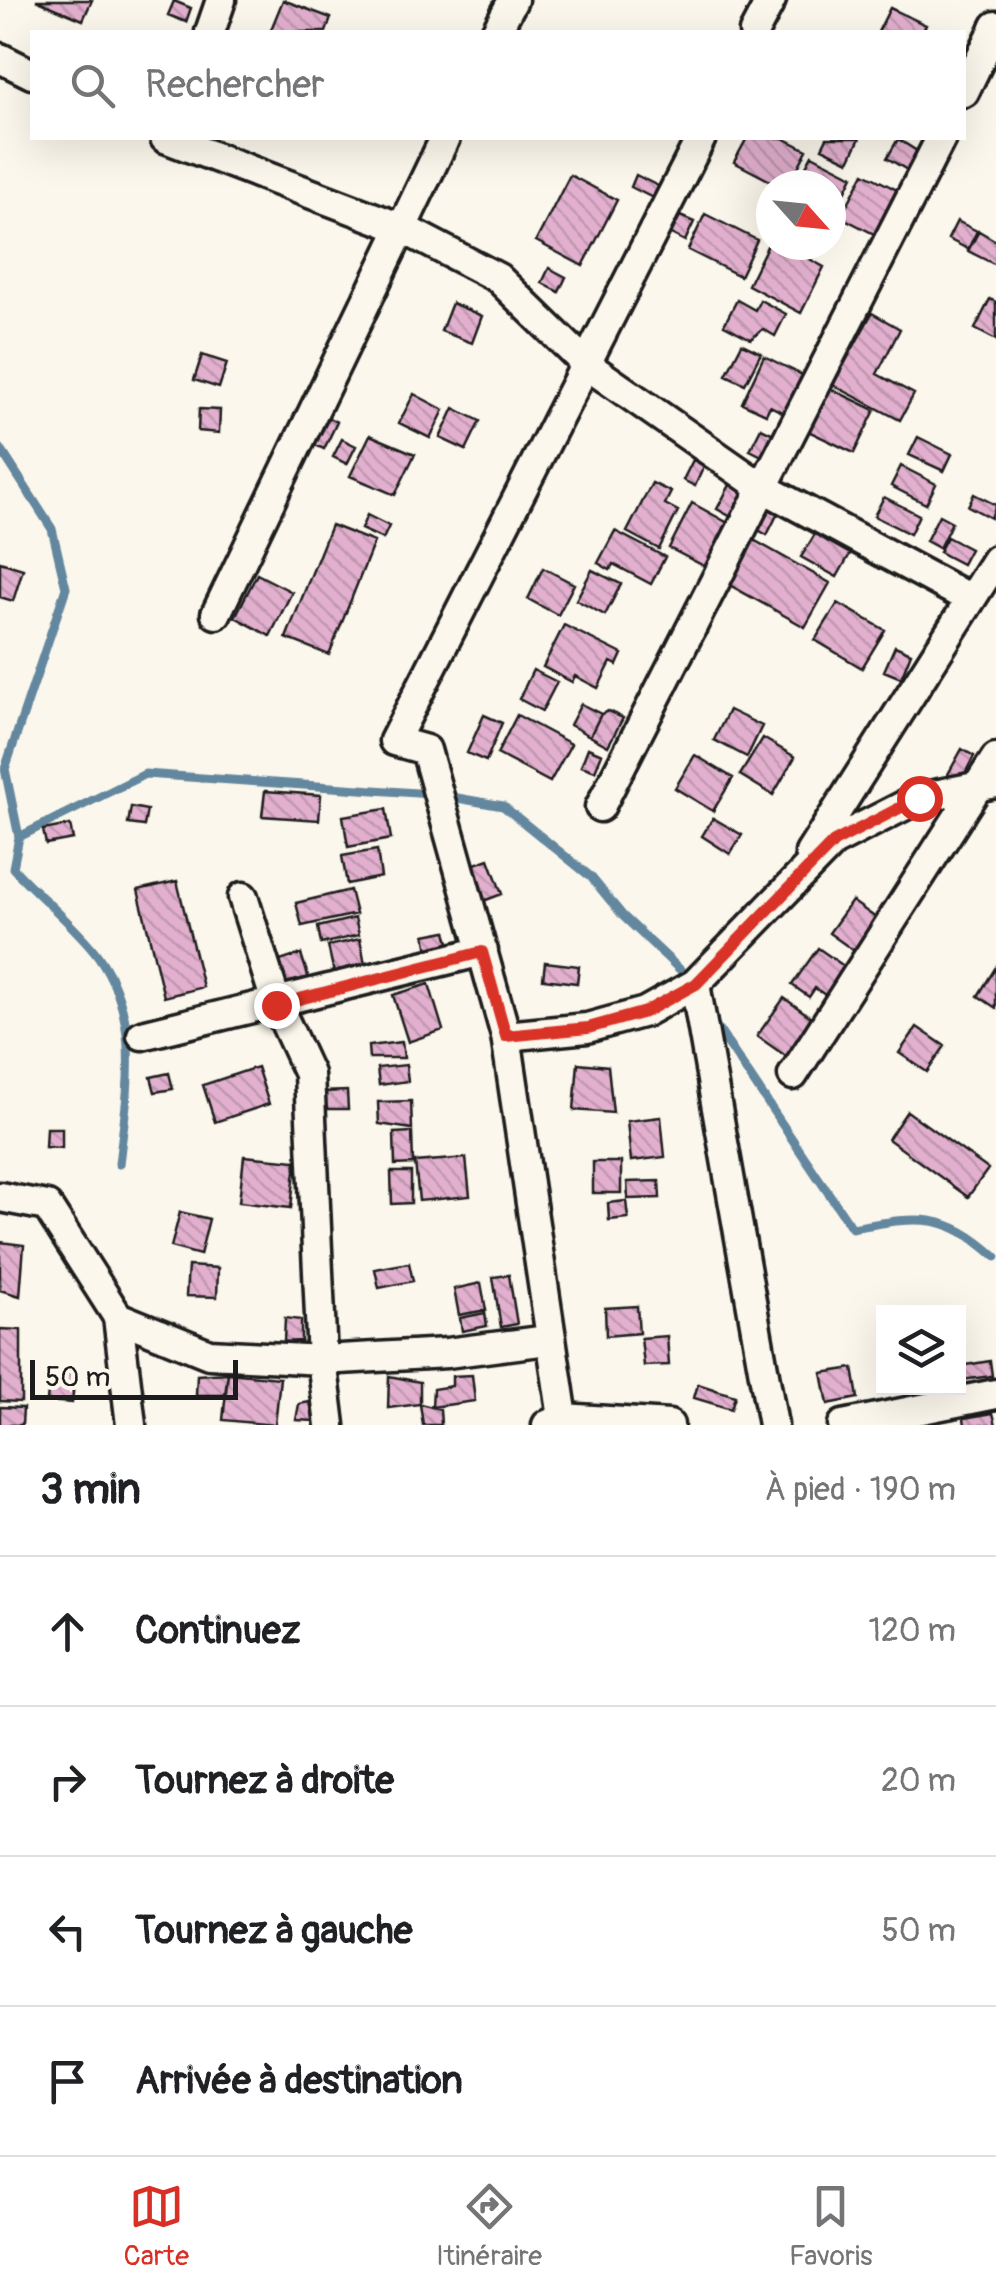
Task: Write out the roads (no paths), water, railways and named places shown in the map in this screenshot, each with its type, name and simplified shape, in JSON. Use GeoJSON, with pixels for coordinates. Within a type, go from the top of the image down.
{"type":"FeatureCollection","features":[{"type":"Feature","properties":{"kind":"street"},"geometry":{"type":"LineString","coordinates":[[211,30],[221,0]]}},
{"type":"Feature","properties":{"kind":"street"},"geometry":{"type":"LineString","coordinates":[[497,30],[513,0]]}},
{"type":"Feature","properties":{"kind":"street"},"geometry":{"type":"LineString","coordinates":[[755,30],[770,0]]}},
{"type":"Feature","properties":{"kind":"street"},"geometry":{"type":"LineString","coordinates":[[966,88],[996,26]]}},
{"type":"Feature","properties":{"kind":"street"},"geometry":{"type":"LineString","coordinates":[[0,58],[30,73]]}},
{"type":"Feature","properties":{"kind":"street"},"geometry":{"type":"LineString","coordinates":[[175,140],[404,229],[498,278],[587,365],[760,486],[970,599]]}},
{"type":"Feature","properties":{"kind":"street"},"geometry":{"type":"LineString","coordinates":[[216,614],[444,140]]}},
{"type":"Feature","properties":{"kind":"street"},"geometry":{"type":"LineString","coordinates":[[669,1425],[555,1421],[548,1340],[506,1036],[426,750],[394,741],[701,140]]}},
{"type":"Feature","properties":{"kind":"street"},"geometry":{"type":"LineString","coordinates":[[600,808],[760,486],[941,140]]}},
{"type":"Feature","properties":{"kind":"street"},"geometry":{"type":"LineString","coordinates":[[790,884],[994,566]]}},
{"type":"Feature","properties":{"kind":"street"},"geometry":{"type":"LineString","coordinates":[[794,1074],[988,784],[996,758]]}},
{"type":"Feature","properties":{"kind":"street"},"geometry":{"type":"LineString","coordinates":[[506,1036],[588,1028],[645,1012],[696,984],[834,842],[919,798],[988,784]]}},
{"type":"Feature","properties":{"kind":"street"},"geometry":{"type":"LineString","coordinates":[[243,897],[276,1005],[309,1074],[322,1360],[330,1425]]}},
{"type":"Feature","properties":{"kind":"street"},"geometry":{"type":"LineString","coordinates":[[142,1036],[482,952]]}},
{"type":"Feature","properties":{"kind":"street"},"geometry":{"type":"LineString","coordinates":[[696,984],[772,1425]]}},
{"type":"Feature","properties":{"kind":"street"},"geometry":{"type":"LineString","coordinates":[[0,1197],[46,1206],[118,1318],[131,1425]]}},
{"type":"Feature","properties":{"kind":"street"},"geometry":{"type":"LineString","coordinates":[[118,1318],[209,1354],[322,1360],[447,1353],[548,1340]]}},
{"type":"Feature","properties":{"kind":"street"},"geometry":{"type":"LineString","coordinates":[[842,1425],[943,1415],[996,1394]]}},
{"type":"Feature","properties":{"kind":"waterway"},"geometry":{"type":"LineString","coordinates":[[0,448],[52,529],[66,588],[5,769],[19,837],[13,868],[90,945],[112,980],[121,1005],[127,1031],[128,1083],[119,1164]]}},
{"type":"Feature","properties":{"kind":"waterway"},"geometry":{"type":"LineString","coordinates":[[19,837],[145,774],[431,794]]}},
{"type":"Feature","properties":{"kind":"waterway"},"geometry":{"type":"LineString","coordinates":[[446,796],[503,806],[591,877],[623,916],[691,980]]}},
{"type":"Feature","properties":{"kind":"waterway"},"geometry":{"type":"LineString","coordinates":[[712,1020],[852,1228],[912,1220],[945,1224],[996,1257]]}}]}
